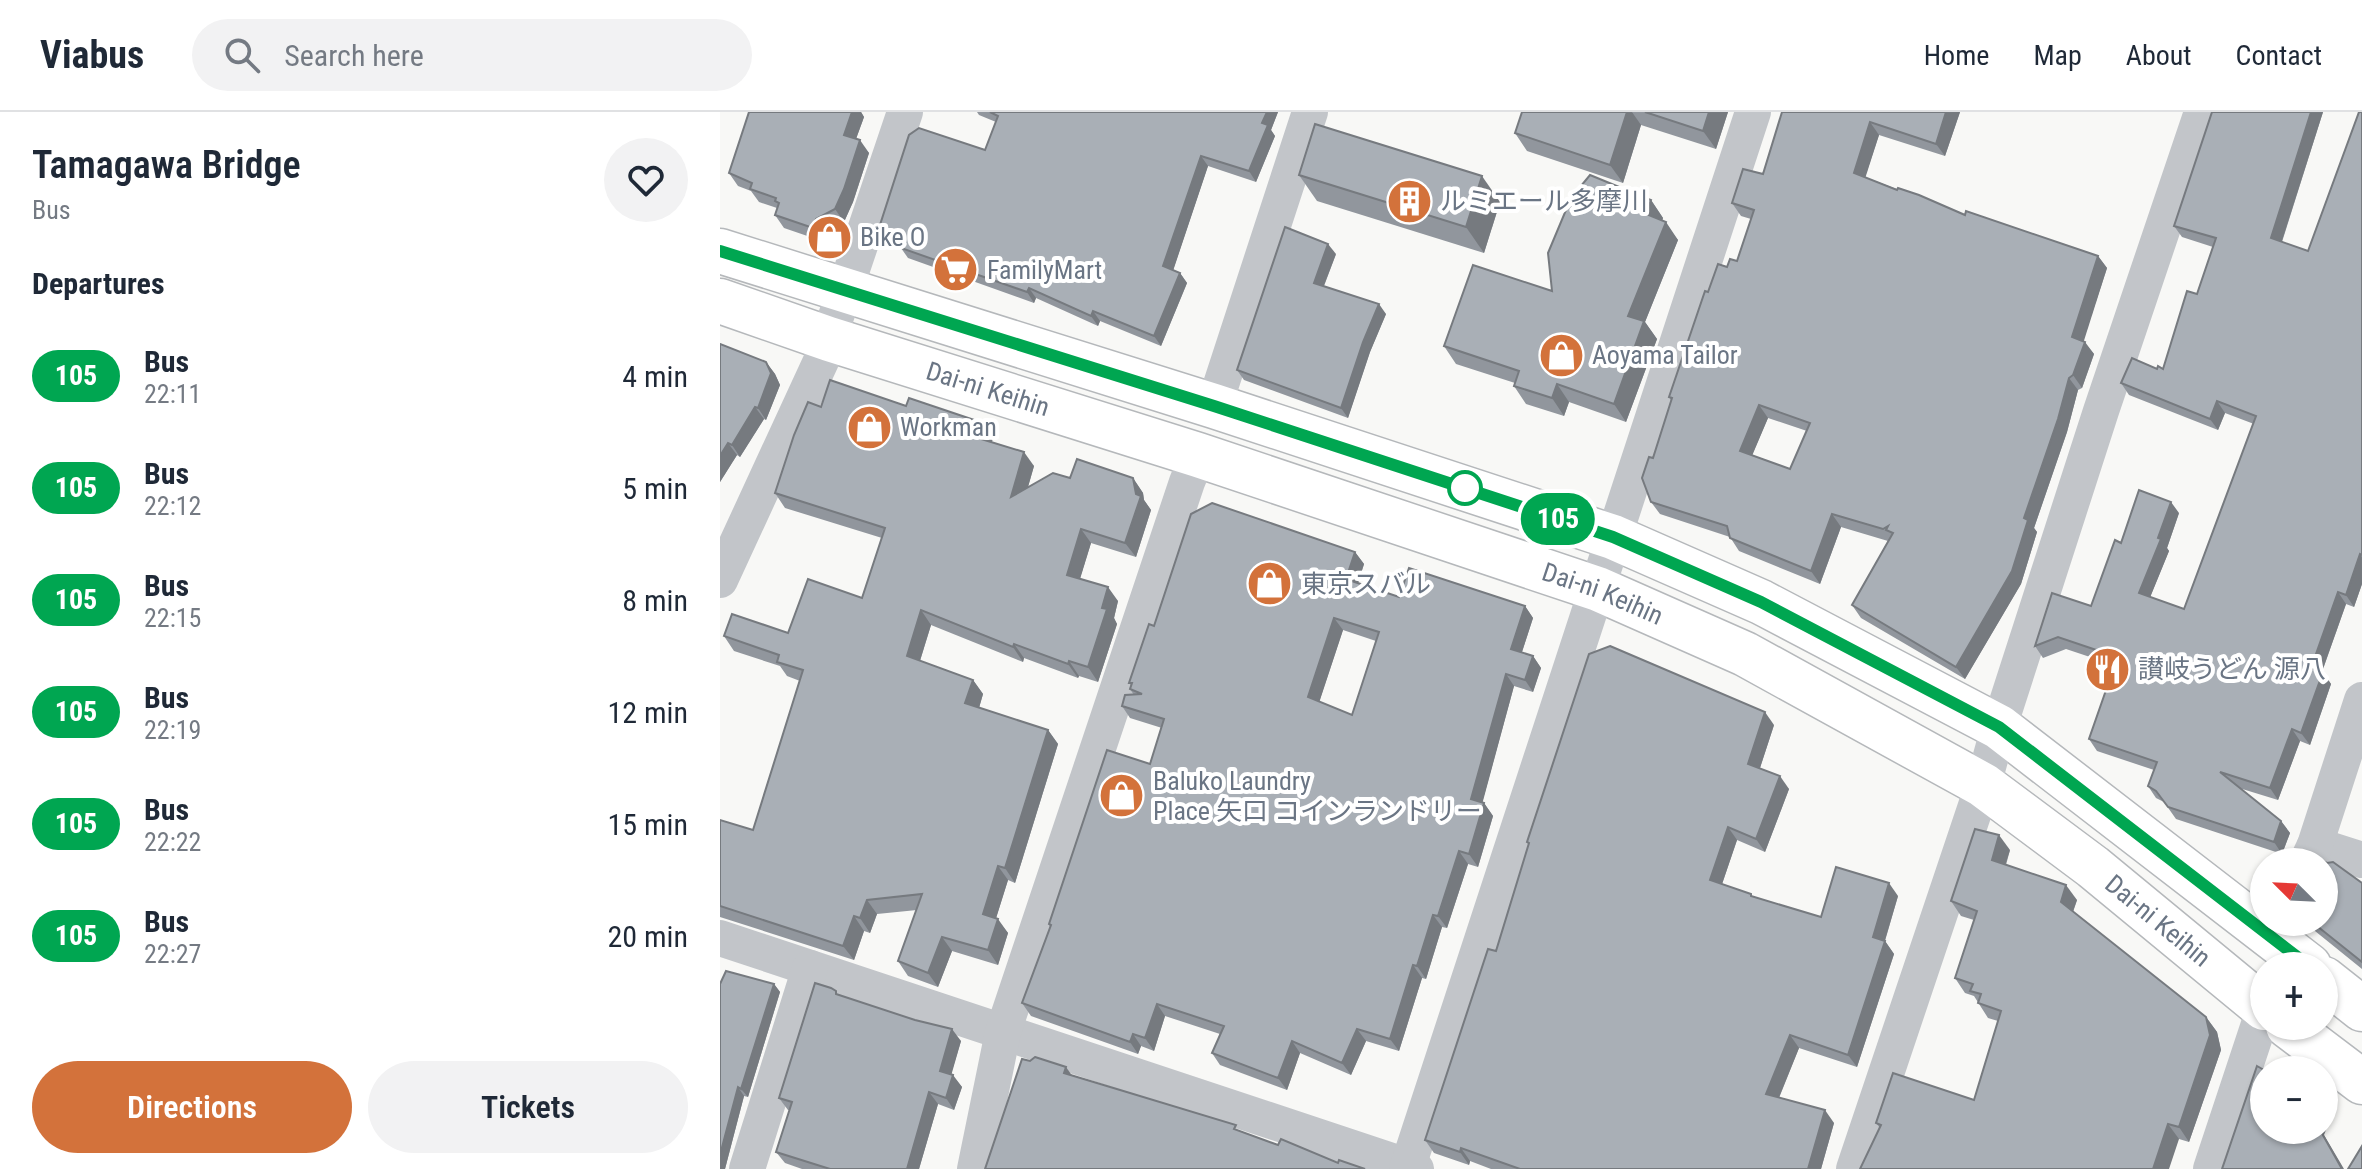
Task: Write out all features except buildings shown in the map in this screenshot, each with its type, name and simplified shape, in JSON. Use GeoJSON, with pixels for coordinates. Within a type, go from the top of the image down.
{"type":"FeatureCollection","features":[{"type":"Feature","properties":{"kind":"highway","name":"Dai-ni Keihin"},"geometry":{"type":"LineString","coordinates":[[720,251],[1214,406],[1613,537],[1761,602],[1999,727],[2250,910]]}},
{"type":"Feature","properties":{"kind":"highway","name":"Dai-ni Keihin"},"geometry":{"type":"LineString","coordinates":[[720,301],[829,339],[1198,455],[1598,589],[1745,654],[1983,785],[2093,867],[2250,996]]}},
{"type":"Feature","properties":{"kind":"highway","name":"Dai-ni Keihin"},"geometry":{"type":"LineString","coordinates":[[2282,936],[2297,952]]}},
{"type":"Feature","properties":{"kind":"highway"},"geometry":{"type":"LineString","coordinates":[[2338,990],[2362,1009]]}},
{"type":"Feature","properties":{"kind":"highway"},"geometry":{"type":"LineString","coordinates":[[2306,1040],[2362,1082]]}},
{"type":"Feature","properties":{"kind":"street"},"geometry":{"type":"LineString","coordinates":[[720,580],[829,339],[905,112]]}},
{"type":"Feature","properties":{"kind":"street"},"geometry":{"type":"LineString","coordinates":[[1214,406],[1310,112]]}},
{"type":"Feature","properties":{"kind":"street"},"geometry":{"type":"LineString","coordinates":[[720,938],[1410,1168],[1753,112]]}},
{"type":"Feature","properties":{"kind":"street"},"geometry":{"type":"LineString","coordinates":[[1854,1169],[1983,785],[2111,381],[2202,112]]}},
{"type":"Feature","properties":{"kind":"street"},"geometry":{"type":"LineString","coordinates":[[975,1169],[1003,1032],[1198,455]]}},
{"type":"Feature","properties":{"kind":"street"},"geometry":{"type":"LineString","coordinates":[[2313,848],[2362,700]]}},
{"type":"Feature","properties":{"kind":"street"},"geometry":{"type":"LineString","coordinates":[[2338,857],[2362,860]]}},
{"type":"Feature","properties":{"kind":"street"},"geometry":{"type":"LineString","coordinates":[[747,1169],[810,968]]}},
{"type":"Feature","properties":{"kind":"street"},"geometry":{"type":"LineString","coordinates":[[2211,1169],[2253,1040]]}},
{"type":"Feature","properties":{"kind":"bus line","name":"105"},"geometry":{"type":"LineString","coordinates":[[720,251],[1214,406],[1613,537],[1761,602],[1999,727],[2292,952]]}},
{"type":"Feature","properties":{"kind":"place","name":"ルミエール多摩川"},"geometry":{"type":"Point","coordinates":[1409,201]}},
{"type":"Feature","properties":{"kind":"place","name":"Bike O"},"geometry":{"type":"Point","coordinates":[829,237]}},
{"type":"Feature","properties":{"kind":"place","name":"FamilyMart"},"geometry":{"type":"Point","coordinates":[956,270]}},
{"type":"Feature","properties":{"kind":"place","name":"Aoyama Tailor"},"geometry":{"type":"Point","coordinates":[1561,355]}},
{"type":"Feature","properties":{"kind":"place","name":"Workman"},"geometry":{"type":"Point","coordinates":[869,427]}},
{"type":"Feature","properties":{"kind":"place","name":"東京スバル"},"geometry":{"type":"Point","coordinates":[1270,584]}},
{"type":"Feature","properties":{"kind":"place","name":"讃岐うどん 源八"},"geometry":{"type":"Point","coordinates":[2107,669]}},
{"type":"Feature","properties":{"kind":"place","name":"Baluko Laundry Place 矢口 コインランドリー"},"geometry":{"type":"Point","coordinates":[1122,796]}}]}
